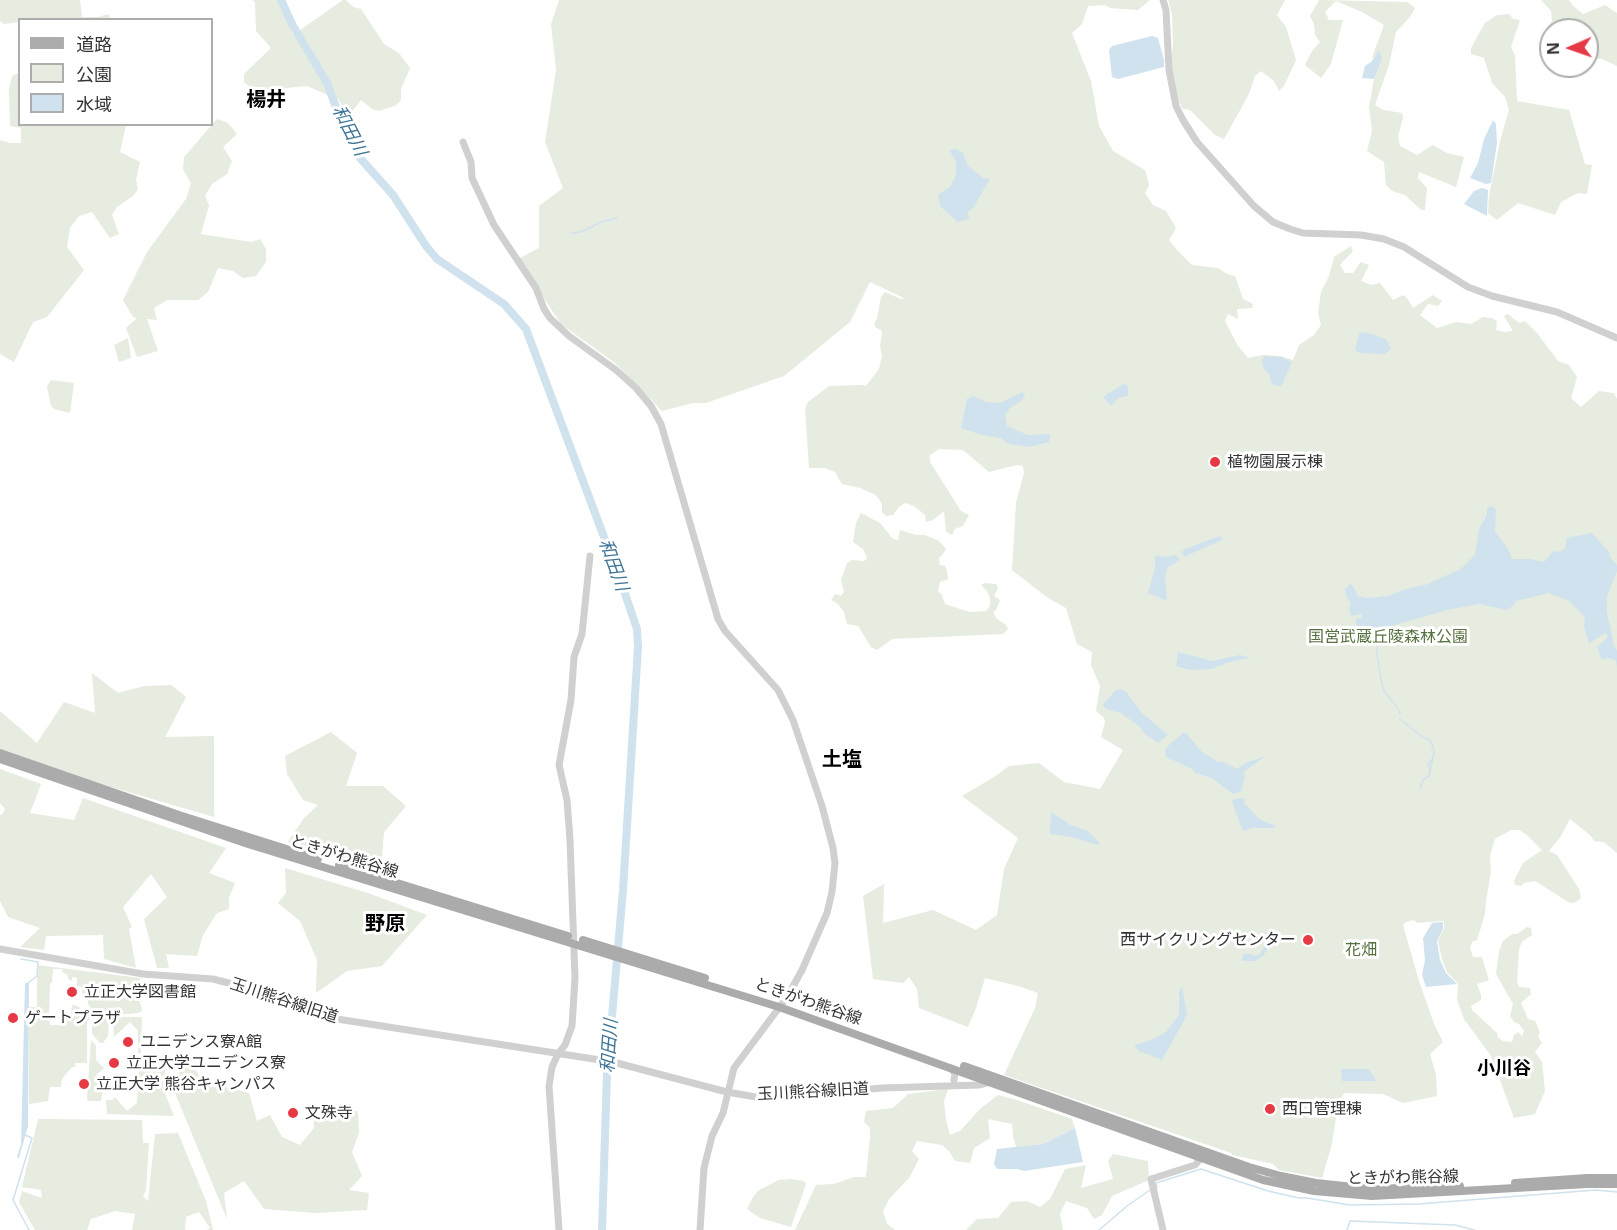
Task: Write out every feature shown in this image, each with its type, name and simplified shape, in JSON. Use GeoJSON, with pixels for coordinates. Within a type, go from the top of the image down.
{"type":"FeatureCollection","features":[{"type":"Feature","properties":{"kind":"main road","name":"ときがわ熊谷線"},"geometry":{"type":"LineString","coordinates":[[0,753],[189,818],[574,941]]}},
{"type":"Feature","properties":{"kind":"main road","name":"ときがわ熊谷線"},"geometry":{"type":"LineString","coordinates":[[0,759],[238,841],[602,949],[781,1005],[974,1070],[1271,1182],[1345,1195],[1394,1196],[1617,1184]]}},
{"type":"Feature","properties":{"kind":"main road","name":"ときがわ熊谷線"},"geometry":{"type":"LineString","coordinates":[[781,1005],[990,1082],[1203,1155],[1281,1176],[1316,1183],[1372,1189],[1617,1178]]}},
{"type":"Feature","properties":{"kind":"street"},"geometry":{"type":"LineString","coordinates":[[1163,0],[1166,10],[1169,70],[1176,106],[1197,142],[1254,206],[1273,222],[1290,230],[1304,233],[1361,235],[1384,239],[1404,247],[1468,287],[1492,296],[1557,312],[1617,338]]}},
{"type":"Feature","properties":{"kind":"street"},"geometry":{"type":"LineString","coordinates":[[463,142],[471,162],[472,178],[494,225],[536,288],[550,318],[569,336],[626,378],[651,406],[666,438],[718,619],[725,632],[778,690],[793,720],[822,806],[833,848],[834,879],[827,913],[802,970],[781,1005],[734,1068],[723,1113],[712,1136],[704,1168],[700,1230]]}},
{"type":"Feature","properties":{"kind":"street"},"geometry":{"type":"LineString","coordinates":[[559,1230],[549,1086],[552,1067],[558,1053],[565,1045],[572,1026],[575,978],[569,821],[559,765],[571,700],[574,657],[582,634],[590,556]]}},
{"type":"Feature","properties":{"kind":"street","name":"玉川熊谷線旧道"},"geometry":{"type":"LineString","coordinates":[[0,949],[143,974],[213,979],[248,988],[337,1019],[603,1060],[727,1092],[770,1098],[874,1089],[979,1085],[990,1082]]}},
{"type":"Feature","properties":{"kind":"street"},"geometry":{"type":"LineString","coordinates":[[951,1068],[955,1074],[954,1080]]}},
{"type":"Feature","properties":{"kind":"street"},"geometry":{"type":"LineString","coordinates":[[945,1086],[964,1072],[974,1070]]}},
{"type":"Feature","properties":{"kind":"street"},"geometry":{"type":"LineString","coordinates":[[1163,1230],[1151,1179],[1195,1165],[1203,1155]]}},
{"type":"Feature","properties":{"kind":"green space"},"geometry":{"type":"Polygon","coordinates":[[[0,0],[80,0],[82,17],[109,14],[110,18],[18,18],[18,22],[4,24],[0,21],[0,0]]]}},
{"type":"Feature","properties":{"kind":"green space"},"geometry":{"type":"Polygon","coordinates":[[[252,0],[277,0],[293,35],[343,0],[361,9],[384,44],[399,53],[410,68],[401,89],[401,100],[395,106],[379,111],[372,109],[361,100],[347,118],[339,100],[307,86],[254,91],[244,82],[244,74],[271,48],[256,31],[255,2],[252,0]]]}},
{"type":"Feature","properties":{"kind":"green space","name":"国営武蔵丘陵森林公園"},"geometry":{"type":"Polygon","coordinates":[[[559,0],[1150,0],[1138,10],[1110,8],[1105,5],[1088,6],[1082,24],[1072,33],[1091,81],[1099,126],[1113,151],[1145,170],[1149,185],[1145,193],[1153,205],[1166,211],[1176,228],[1169,240],[1192,265],[1218,268],[1235,276],[1243,299],[1253,304],[1252,308],[1237,309],[1238,319],[1228,314],[1225,321],[1238,346],[1248,358],[1263,355],[1280,356],[1293,360],[1299,345],[1314,335],[1321,325],[1318,313],[1321,292],[1329,276],[1334,257],[1351,246],[1353,251],[1340,265],[1345,273],[1353,273],[1361,262],[1369,265],[1361,281],[1371,285],[1380,283],[1393,300],[1403,295],[1413,308],[1433,295],[1442,301],[1438,306],[1428,304],[1420,315],[1437,328],[1456,322],[1471,324],[1483,317],[1497,321],[1496,330],[1513,331],[1504,316],[1508,314],[1519,323],[1525,321],[1558,361],[1569,365],[1577,377],[1571,398],[1581,407],[1599,391],[1614,393],[1617,399],[1617,853],[1604,842],[1594,841],[1570,819],[1561,836],[1549,851],[1557,855],[1579,889],[1581,898],[1570,903],[1535,881],[1524,883],[1521,886],[1515,885],[1514,881],[1523,863],[1542,850],[1527,835],[1519,830],[1511,830],[1495,839],[1490,856],[1491,872],[1485,914],[1477,940],[1472,942],[1470,948],[1473,957],[1482,957],[1489,980],[1477,984],[1481,1000],[1471,1006],[1472,1010],[1497,1033],[1498,1038],[1512,1042],[1514,1035],[1518,1032],[1522,1036],[1524,1031],[1510,1016],[1513,1004],[1496,974],[1499,951],[1503,941],[1512,934],[1517,934],[1527,927],[1531,928],[1532,935],[1522,942],[1519,949],[1517,982],[1519,987],[1530,988],[1531,994],[1521,1003],[1528,1019],[1535,1021],[1540,1032],[1538,1037],[1542,1043],[1535,1052],[1542,1062],[1545,1091],[1535,1114],[1514,1118],[1491,1056],[1464,1019],[1457,1000],[1458,984],[1447,972],[1438,940],[1444,929],[1444,921],[1417,923],[1414,920],[1403,925],[1419,981],[1443,1042],[1430,1054],[1436,1074],[1437,1096],[1403,1103],[1383,1094],[1344,1093],[1338,1104],[1332,1144],[1322,1178],[1279,1170],[1273,1164],[1232,1155],[1004,1075],[1035,1008],[1038,993],[985,978],[968,1027],[919,1008],[917,989],[909,977],[903,983],[873,979],[863,896],[884,884],[883,923],[933,910],[976,930],[997,915],[1004,869],[1018,838],[962,796],[1009,766],[1039,763],[1064,782],[1100,789],[1123,750],[1101,737],[1105,722],[1096,711],[1100,686],[1091,665],[1092,652],[1077,644],[1066,608],[1048,598],[1012,570],[1016,503],[1024,473],[1023,466],[1017,465],[989,472],[963,450],[939,449],[930,455],[930,462],[961,511],[969,515],[963,526],[955,529],[952,535],[946,532],[944,511],[933,520],[926,522],[925,515],[914,506],[905,503],[893,515],[886,516],[882,512],[882,504],[876,495],[842,484],[835,472],[825,468],[809,468],[805,409],[808,402],[829,386],[866,386],[879,369],[882,356],[880,345],[882,334],[874,323],[877,319],[881,297],[885,292],[901,299],[904,298],[870,282],[850,322],[784,376],[706,403],[693,403],[662,411],[615,363],[561,324],[518,259],[539,248],[539,206],[563,188],[545,142],[556,70],[551,24],[559,0]]]}},
{"type":"Feature","properties":{"kind":"green space"},"geometry":{"type":"Polygon","coordinates":[[[1168,0],[1285,0],[1277,15],[1286,27],[1296,60],[1284,86],[1279,91],[1274,81],[1261,71],[1255,76],[1249,94],[1224,139],[1215,135],[1190,110],[1183,109],[1170,86],[1169,70],[1173,47],[1172,14],[1168,0]]]}},
{"type":"Feature","properties":{"kind":"green space"},"geometry":{"type":"Polygon","coordinates":[[[1319,0],[1407,2],[1415,8],[1396,32],[1389,65],[1375,105],[1384,110],[1402,113],[1403,118],[1398,136],[1400,146],[1417,155],[1433,145],[1447,153],[1464,157],[1456,187],[1419,172],[1418,178],[1427,188],[1425,210],[1421,210],[1405,195],[1392,191],[1386,185],[1384,162],[1367,151],[1372,131],[1369,107],[1374,79],[1382,59],[1372,58],[1384,25],[1336,1],[1325,12],[1329,20],[1343,20],[1331,64],[1321,78],[1305,65],[1320,42],[1315,35],[1314,24],[1310,16],[1319,0]]]}},
{"type":"Feature","properties":{"kind":"green space"},"geometry":{"type":"Polygon","coordinates":[[[1541,0],[1569,0],[1583,14],[1605,5],[1617,13],[1617,66],[1599,59],[1599,18],[1552,18],[1551,11],[1541,0]]]}},
{"type":"Feature","properties":{"kind":"green space"},"geometry":{"type":"Polygon","coordinates":[[[1509,14],[1513,19],[1520,20],[1511,47],[1515,56],[1517,101],[1569,110],[1585,164],[1592,165],[1587,194],[1578,193],[1561,202],[1555,215],[1518,203],[1497,220],[1488,213],[1489,196],[1509,110],[1505,97],[1492,83],[1484,58],[1471,54],[1471,48],[1485,23],[1497,15],[1509,14]]]}},
{"type":"Feature","properties":{"kind":"green space"},"geometry":{"type":"Polygon","coordinates":[[[18,73],[18,126],[126,126],[120,152],[140,162],[136,179],[138,189],[133,196],[117,207],[112,215],[119,234],[110,238],[92,212],[79,216],[70,228],[67,247],[84,270],[47,317],[33,322],[14,362],[0,354],[0,140],[21,143],[21,128],[10,126],[9,89],[12,76],[18,73]]]}},
{"type":"Feature","properties":{"kind":"green space"},"geometry":{"type":"Polygon","coordinates":[[[217,119],[228,123],[237,134],[223,147],[232,161],[227,174],[212,184],[205,196],[209,205],[201,234],[251,242],[260,239],[266,249],[266,262],[256,276],[243,278],[233,271],[218,268],[208,292],[198,300],[167,300],[154,308],[157,320],[147,319],[158,351],[137,357],[126,328],[137,318],[133,317],[123,300],[147,252],[186,199],[191,183],[183,169],[184,157],[217,119]]]}},
{"type":"Feature","properties":{"kind":"green space"},"geometry":{"type":"Polygon","coordinates":[[[128,338],[131,358],[119,362],[114,345],[128,338]]]}},
{"type":"Feature","properties":{"kind":"green space"},"geometry":{"type":"Polygon","coordinates":[[[51,380],[74,383],[70,413],[51,406],[47,386],[51,380]]]}},
{"type":"Feature","properties":{"kind":"green space"},"geometry":{"type":"Polygon","coordinates":[[[861,513],[880,523],[893,539],[898,540],[900,530],[925,535],[939,541],[946,549],[939,558],[940,565],[945,566],[948,579],[940,582],[938,591],[945,604],[969,612],[986,611],[990,606],[990,598],[981,585],[996,584],[998,588],[994,596],[1000,600],[993,612],[1008,629],[1003,634],[892,639],[877,650],[871,647],[858,626],[847,624],[844,612],[838,604],[831,600],[835,594],[841,596],[844,592],[841,580],[847,563],[852,560],[864,561],[867,558],[863,549],[853,542],[856,523],[861,513]]]}},
{"type":"Feature","properties":{"kind":"green space"},"geometry":{"type":"Polygon","coordinates":[[[92,673],[118,693],[144,686],[171,685],[186,697],[165,737],[214,736],[214,817],[84,779],[0,750],[0,711],[37,743],[64,702],[95,713],[92,673]]]}},
{"type":"Feature","properties":{"kind":"green space"},"geometry":{"type":"Polygon","coordinates":[[[331,732],[357,753],[346,786],[383,786],[406,806],[384,832],[381,868],[355,861],[326,849],[313,852],[288,842],[304,818],[318,805],[303,800],[287,774],[285,756],[331,732]]]}},
{"type":"Feature","properties":{"kind":"green space"},"geometry":{"type":"Polygon","coordinates":[[[0,769],[41,784],[30,813],[74,820],[83,798],[226,848],[209,873],[235,883],[229,898],[229,909],[217,913],[203,935],[197,956],[166,954],[169,968],[157,968],[144,919],[167,897],[151,874],[123,907],[132,927],[129,929],[136,968],[104,959],[103,935],[46,936],[44,950],[20,947],[40,928],[8,917],[0,901],[0,815],[5,809],[0,803],[0,769]]]}},
{"type":"Feature","properties":{"kind":"green space"},"geometry":{"type":"Polygon","coordinates":[[[285,868],[368,893],[427,915],[382,966],[347,971],[316,993],[317,960],[300,921],[278,903],[286,893],[285,868]]]}},
{"type":"Feature","properties":{"kind":"green space"},"geometry":{"type":"Polygon","coordinates":[[[37,965],[140,978],[140,988],[133,992],[137,993],[141,1012],[98,1014],[87,1021],[87,1063],[75,1063],[75,1067],[72,1067],[62,1079],[61,1087],[50,1087],[48,1101],[29,1104],[29,1007],[37,1007],[37,965]],[[53,969],[52,983],[50,983],[50,1025],[61,1025],[58,1016],[71,1016],[72,1005],[78,1006],[85,1014],[91,1008],[88,1004],[88,997],[82,997],[82,987],[77,986],[77,978],[72,977],[72,980],[69,980],[62,969],[53,969]]]}},
{"type":"Feature","properties":{"kind":"green space"},"geometry":{"type":"Polygon","coordinates":[[[113,1017],[142,1017],[141,1053],[138,1053],[138,1031],[130,1022],[114,1037],[113,1017]]]}},
{"type":"Feature","properties":{"kind":"green space"},"geometry":{"type":"Polygon","coordinates":[[[109,1018],[108,1036],[103,1043],[100,1043],[92,1034],[92,1023],[96,1019],[109,1018]]]}},
{"type":"Feature","properties":{"kind":"green space"},"geometry":{"type":"Polygon","coordinates":[[[91,1040],[96,1046],[96,1060],[104,1068],[96,1075],[99,1080],[104,1079],[108,1084],[103,1089],[101,1101],[87,1099],[91,1040]]]}},
{"type":"Feature","properties":{"kind":"green space"},"geometry":{"type":"Polygon","coordinates":[[[180,1066],[196,1070],[201,1080],[249,1093],[257,1121],[270,1115],[282,1137],[300,1145],[314,1128],[314,1113],[323,1110],[358,1111],[359,1133],[352,1152],[362,1176],[349,1190],[369,1193],[367,1210],[316,1213],[264,1209],[244,1181],[224,1193],[227,1219],[175,1093],[180,1066]]]}},
{"type":"Feature","properties":{"kind":"green space"},"geometry":{"type":"Polygon","coordinates":[[[139,1069],[165,1069],[164,1091],[174,1116],[107,1114],[106,1100],[112,1100],[115,1097],[127,1111],[137,1103],[139,1069]]]}},
{"type":"Feature","properties":{"kind":"green space"},"geometry":{"type":"Polygon","coordinates":[[[948,1089],[944,1101],[950,1135],[960,1131],[980,1109],[998,1095],[1072,1119],[1075,1128],[1043,1144],[1016,1147],[1012,1124],[988,1119],[990,1138],[974,1148],[970,1163],[955,1161],[942,1145],[917,1141],[912,1151],[919,1159],[909,1178],[889,1199],[883,1211],[887,1224],[895,1230],[795,1230],[816,1185],[834,1184],[854,1177],[866,1177],[870,1128],[864,1122],[866,1111],[893,1108],[908,1094],[948,1089]]]}},
{"type":"Feature","properties":{"kind":"green space"},"geometry":{"type":"Polygon","coordinates":[[[38,1119],[142,1120],[143,1143],[149,1143],[146,1190],[143,1196],[148,1201],[155,1134],[178,1133],[206,1201],[213,1230],[207,1230],[210,1228],[199,1212],[186,1217],[185,1230],[132,1230],[135,1214],[115,1211],[91,1219],[87,1230],[35,1230],[19,1202],[22,1191],[42,1198],[41,1190],[22,1187],[38,1119]]]}},
{"type":"Feature","properties":{"kind":"green space"},"geometry":{"type":"Polygon","coordinates":[[[1113,1154],[1148,1161],[1149,1180],[1112,1196],[1102,1215],[1094,1219],[1087,1208],[1066,1201],[1060,1214],[1063,1230],[966,1230],[977,1219],[998,1218],[1011,1202],[1027,1201],[1040,1207],[1050,1199],[1065,1169],[1086,1165],[1081,1188],[1113,1179],[1108,1161],[1113,1154]]]}},
{"type":"Feature","properties":{"kind":"green space"},"geometry":{"type":"Polygon","coordinates":[[[779,1180],[804,1181],[806,1184],[791,1227],[760,1218],[747,1209],[759,1190],[779,1180]]]}},
{"type":"Feature","properties":{"kind":"water"},"geometry":{"type":"Polygon","coordinates":[[[1152,36],[1158,38],[1164,67],[1118,79],[1112,77],[1109,50],[1112,46],[1152,36]]]}},
{"type":"Feature","properties":{"kind":"water"},"geometry":{"type":"Polygon","coordinates":[[[1379,51],[1382,59],[1374,79],[1362,78],[1365,66],[1379,51]]]}},
{"type":"Feature","properties":{"kind":"water"},"geometry":{"type":"Polygon","coordinates":[[[1493,120],[1496,124],[1497,143],[1491,183],[1486,184],[1470,178],[1478,163],[1484,139],[1493,120]]]}},
{"type":"Feature","properties":{"kind":"water"},"geometry":{"type":"Polygon","coordinates":[[[956,149],[962,152],[968,166],[983,178],[990,179],[973,208],[967,213],[970,219],[958,222],[941,207],[938,195],[950,187],[956,175],[956,161],[949,150],[956,149]]]}},
{"type":"Feature","properties":{"kind":"water"},"geometry":{"type":"Polygon","coordinates":[[[1482,188],[1488,190],[1487,216],[1464,204],[1474,191],[1482,188]]]}},
{"type":"Feature","properties":{"kind":"water"},"geometry":{"type":"Polygon","coordinates":[[[1366,332],[1387,340],[1391,349],[1385,354],[1359,353],[1355,350],[1359,333],[1366,332]]]}},
{"type":"Feature","properties":{"kind":"water"},"geometry":{"type":"Polygon","coordinates":[[[1264,356],[1280,357],[1292,362],[1281,387],[1272,384],[1269,374],[1263,367],[1264,356]]]}},
{"type":"Feature","properties":{"kind":"water"},"geometry":{"type":"Polygon","coordinates":[[[1123,384],[1128,386],[1128,396],[1118,398],[1110,405],[1103,397],[1123,384]]]}},
{"type":"Feature","properties":{"kind":"water"},"geometry":{"type":"Polygon","coordinates":[[[1022,392],[1025,395],[1022,400],[1010,408],[1005,415],[1007,426],[1028,435],[1050,434],[1049,442],[1028,447],[1009,444],[1001,438],[961,428],[967,399],[973,396],[986,402],[1000,403],[1022,392]]]}},
{"type":"Feature","properties":{"kind":"water"},"geometry":{"type":"Polygon","coordinates":[[[1491,506],[1496,509],[1495,531],[1512,559],[1544,562],[1553,551],[1560,552],[1565,548],[1567,538],[1592,533],[1610,553],[1609,556],[1617,565],[1617,571],[1607,596],[1607,612],[1617,651],[1617,667],[1616,661],[1609,658],[1602,660],[1597,647],[1608,637],[1606,633],[1589,643],[1584,627],[1585,617],[1569,601],[1549,593],[1516,601],[1506,610],[1480,604],[1451,609],[1384,628],[1387,636],[1378,641],[1367,640],[1369,637],[1366,634],[1368,633],[1357,626],[1355,619],[1362,618],[1362,614],[1351,616],[1349,608],[1351,602],[1347,599],[1345,589],[1350,584],[1358,596],[1369,598],[1388,596],[1425,585],[1461,569],[1475,555],[1479,529],[1487,515],[1487,508],[1491,506]]]}},
{"type":"Feature","properties":{"kind":"water"},"geometry":{"type":"Polygon","coordinates":[[[1220,536],[1222,540],[1184,557],[1182,552],[1185,549],[1220,536]]]}},
{"type":"Feature","properties":{"kind":"water"},"geometry":{"type":"Polygon","coordinates":[[[1157,555],[1163,557],[1176,555],[1180,560],[1168,567],[1165,578],[1167,599],[1165,600],[1148,593],[1157,555]]]}},
{"type":"Feature","properties":{"kind":"water"},"geometry":{"type":"Polygon","coordinates":[[[1178,652],[1212,661],[1240,655],[1250,658],[1229,662],[1212,669],[1191,670],[1176,666],[1178,652]]]}},
{"type":"Feature","properties":{"kind":"water"},"geometry":{"type":"Polygon","coordinates":[[[1121,689],[1142,713],[1168,735],[1158,743],[1121,713],[1106,709],[1103,705],[1105,702],[1116,690],[1121,689]]]}},
{"type":"Feature","properties":{"kind":"water"},"geometry":{"type":"Polygon","coordinates":[[[1183,733],[1186,733],[1202,752],[1218,762],[1237,769],[1248,762],[1266,756],[1243,772],[1245,776],[1241,791],[1233,794],[1212,778],[1195,773],[1192,769],[1166,757],[1165,750],[1183,733]]]}},
{"type":"Feature","properties":{"kind":"water"},"geometry":{"type":"Polygon","coordinates":[[[1244,798],[1245,804],[1259,819],[1276,826],[1274,828],[1251,828],[1244,831],[1232,802],[1234,799],[1244,798]]]}},
{"type":"Feature","properties":{"kind":"water"},"geometry":{"type":"Polygon","coordinates":[[[1051,812],[1070,825],[1086,830],[1100,843],[1099,845],[1050,834],[1051,812]]]}},
{"type":"Feature","properties":{"kind":"water"},"geometry":{"type":"Polygon","coordinates":[[[1443,922],[1443,929],[1437,941],[1440,960],[1446,973],[1457,984],[1426,987],[1422,975],[1425,960],[1423,938],[1432,923],[1443,922]]]}},
{"type":"Feature","properties":{"kind":"water"},"geometry":{"type":"Polygon","coordinates":[[[1270,931],[1271,943],[1263,956],[1255,961],[1242,961],[1243,954],[1253,956],[1260,954],[1267,942],[1265,933],[1270,931]]]}},
{"type":"Feature","properties":{"kind":"water"},"geometry":{"type":"Polygon","coordinates":[[[25,983],[29,983],[28,1126],[19,1158],[17,1157],[21,1144],[25,983]]]}},
{"type":"Feature","properties":{"kind":"water"},"geometry":{"type":"Polygon","coordinates":[[[1182,986],[1187,1015],[1162,1060],[1139,1051],[1134,1045],[1149,1041],[1166,1032],[1179,1015],[1179,992],[1182,986]]]}},
{"type":"Feature","properties":{"kind":"water"},"geometry":{"type":"Polygon","coordinates":[[[1341,1069],[1369,1069],[1376,1081],[1342,1081],[1341,1069]]]}},
{"type":"Feature","properties":{"kind":"water"},"geometry":{"type":"Polygon","coordinates":[[[1075,1128],[1083,1162],[1024,1171],[997,1169],[994,1164],[997,1149],[1043,1144],[1075,1128]]]}},
{"type":"Feature","properties":{"kind":"waterway","name":"和田川"},"geometry":{"type":"LineString","coordinates":[[281,0],[293,26],[327,83],[343,126],[360,158],[393,195],[437,259],[504,304],[526,329],[637,629],[638,647],[623,890],[607,1074],[602,1230]]}},
{"type":"Feature","properties":{"kind":"waterway"},"geometry":{"type":"LineString","coordinates":[[572,233],[581,232],[601,222],[617,218]]}},
{"type":"Feature","properties":{"kind":"waterway"},"geometry":{"type":"LineString","coordinates":[[1377,641],[1377,655],[1384,691],[1400,714]]}},
{"type":"Feature","properties":{"kind":"waterway"},"geometry":{"type":"LineString","coordinates":[[1400,719],[1431,741],[1434,752],[1429,776],[1423,780],[1420,788]]}},
{"type":"Feature","properties":{"kind":"waterway"},"geometry":{"type":"LineString","coordinates":[[1430,770],[1428,764],[1434,757]]}},
{"type":"Feature","properties":{"kind":"waterway"},"geometry":{"type":"LineString","coordinates":[[21,959],[38,962],[37,976],[28,983]]}},
{"type":"Feature","properties":{"kind":"waterway"},"geometry":{"type":"LineString","coordinates":[[25,1135],[32,1138],[13,1200],[29,1230]]}},
{"type":"Feature","properties":{"kind":"waterway"},"geometry":{"type":"LineString","coordinates":[[1155,1188],[1157,1188],[1156,1183],[1201,1169],[1268,1191],[1350,1205],[1418,1204],[1596,1190],[1617,1192]]}},
{"type":"Feature","properties":{"kind":"waterway"},"geometry":{"type":"LineString","coordinates":[[1099,1230],[1150,1190]]}},
{"type":"Feature","properties":{"kind":"waterway"},"geometry":{"type":"LineString","coordinates":[[1347,1230],[1350,1221],[1455,1225],[1474,1230]]}},
{"type":"Feature","properties":{"kind":"place","name":"植物園展示棟"},"geometry":{"type":"Point","coordinates":[1215,462]}},
{"type":"Feature","properties":{"kind":"place","name":"西サイクリングセンター"},"geometry":{"type":"Point","coordinates":[1308,940]}},
{"type":"Feature","properties":{"kind":"place","name":"立正大学図書館"},"geometry":{"type":"Point","coordinates":[72,992]}},
{"type":"Feature","properties":{"kind":"place","name":"ゲートプラザ"},"geometry":{"type":"Point","coordinates":[13,1018]}},
{"type":"Feature","properties":{"kind":"place","name":"ユニデンス寮A館"},"geometry":{"type":"Point","coordinates":[128,1042]}},
{"type":"Feature","properties":{"kind":"place","name":"立正大学ユニデンス寮"},"geometry":{"type":"Point","coordinates":[114,1063]}},
{"type":"Feature","properties":{"kind":"place","name":"立正大学 熊谷キャンパス"},"geometry":{"type":"Point","coordinates":[84,1084]}},
{"type":"Feature","properties":{"kind":"place","name":"西口管理棟"},"geometry":{"type":"Point","coordinates":[1270,1109]}},
{"type":"Feature","properties":{"kind":"place","name":"文殊寺"},"geometry":{"type":"Point","coordinates":[293,1113]}},
{"type":"Feature","properties":{"kind":"district","name":"楊井"},"geometry":{"type":"Point","coordinates":[266,100]}},
{"type":"Feature","properties":{"kind":"district","name":"土塩"},"geometry":{"type":"Point","coordinates":[842,760]}},
{"type":"Feature","properties":{"kind":"district","name":"野原"},"geometry":{"type":"Point","coordinates":[385,924]}},
{"type":"Feature","properties":{"kind":"district","name":"小川谷"},"geometry":{"type":"Point","coordinates":[1504,1069]}},
{"type":"Feature","properties":{"kind":"park label","name":"花畑"},"geometry":{"type":"Point","coordinates":[1361,950]}}]}
